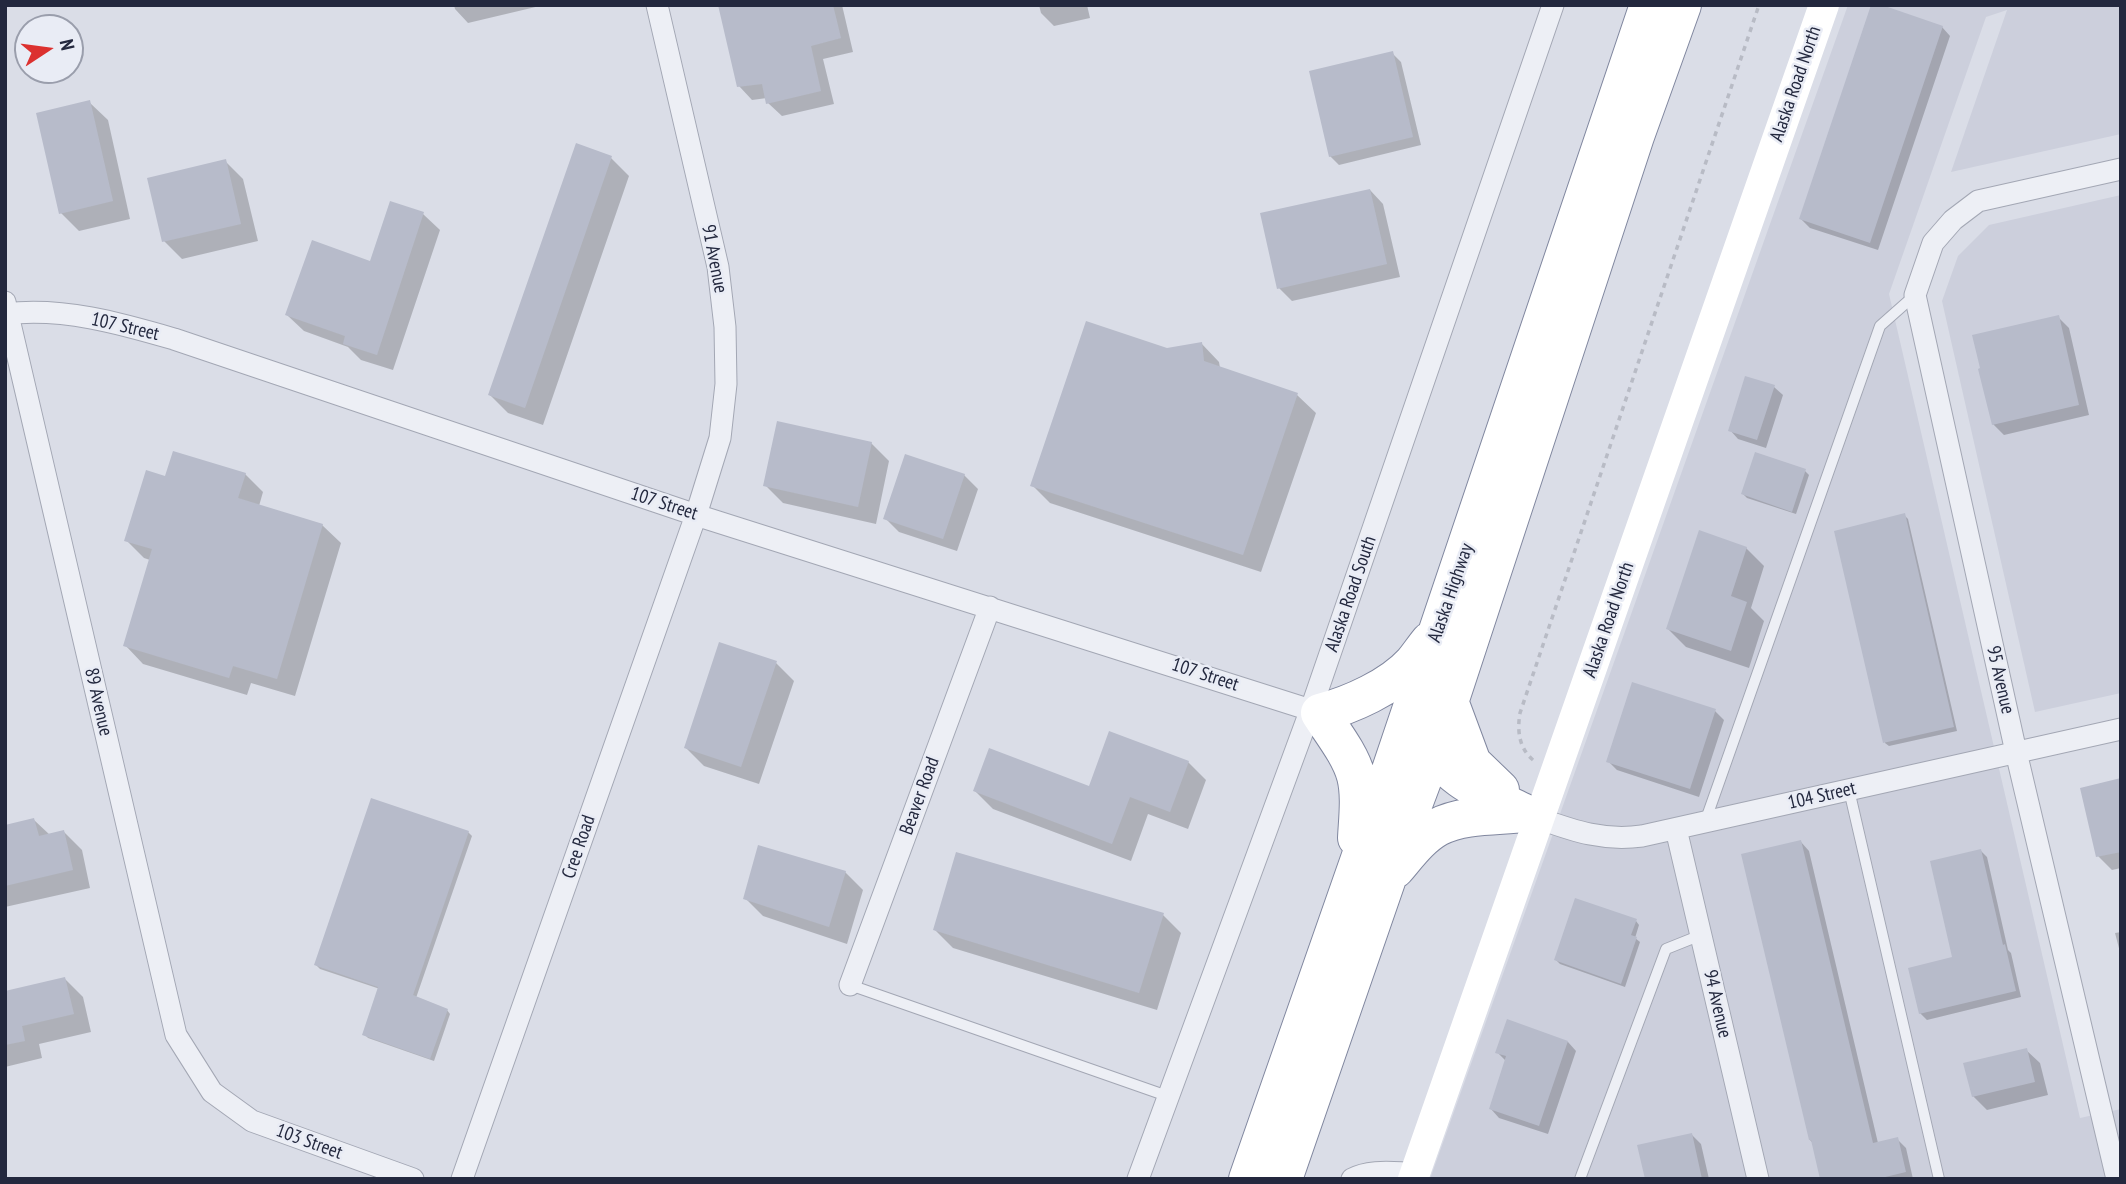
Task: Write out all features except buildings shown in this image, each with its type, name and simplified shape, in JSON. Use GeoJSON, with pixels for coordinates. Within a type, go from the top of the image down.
{"type":"FeatureCollection","features":[{"type":"Feature","properties":{"kind":"highway","name":"Alaska Highway"},"geometry":{"type":"LineString","coordinates":[[1283,1179],[1372,874],[1390,773],[1649,5]]}},
{"type":"Feature","properties":{"kind":"highway","name":"Alaska Highway"},"geometry":{"type":"LineString","coordinates":[[1248,1179],[1372,874],[1405,826],[1432,754],[1635,136],[1682,5]]}},
{"type":"Feature","properties":{"kind":"highway"},"geometry":{"type":"LineString","coordinates":[[1316,711],[1343,707],[1387,683],[1412,664],[1439,628]]}},
{"type":"Feature","properties":{"kind":"highway"},"geometry":{"type":"LineString","coordinates":[[1449,701],[1472,762],[1532,816]]}},
{"type":"Feature","properties":{"kind":"highway"},"geometry":{"type":"LineString","coordinates":[[1316,711],[1365,747],[1390,773],[1405,826]]}},
{"type":"Feature","properties":{"kind":"highway"},"geometry":{"type":"LineString","coordinates":[[1316,711],[1343,750],[1356,776],[1372,874],[1438,827],[1465,819],[1532,816]]}},
{"type":"Feature","properties":{"kind":"highway"},"geometry":{"type":"LineString","coordinates":[[1409,715],[1432,754],[1450,772],[1472,788],[1532,816]]}},
{"type":"Feature","properties":{"kind":"street","name":"91 Avenue"},"geometry":{"type":"LineString","coordinates":[[657,5],[718,267],[725,327],[726,384],[720,438],[696,515]]}},
{"type":"Feature","properties":{"kind":"street","name":"Alaska Road South"},"geometry":{"type":"LineString","coordinates":[[1138,1179],[1316,711],[1553,5]]}},
{"type":"Feature","properties":{"kind":"street","name":"Alaska Road North"},"geometry":{"type":"LineString","coordinates":[[1352,1179],[1359,1175],[1378,1173],[1414,1176],[1532,816],[1555,775],[1824,5]]}},
{"type":"Feature","properties":{"kind":"street"},"geometry":{"type":"LineString","coordinates":[[1915,295],[1933,243],[1954,220],[1978,201],[2121,169]]}},
{"type":"Feature","properties":{"kind":"street","name":"95 Avenue"},"geometry":{"type":"LineString","coordinates":[[1915,295],[2016,752],[2118,1179]]}},
{"type":"Feature","properties":{"kind":"street","name":"107 Street"},"geometry":{"type":"LineString","coordinates":[[6,310],[54,313],[115,322],[138,329],[696,515],[1316,711]]}},
{"type":"Feature","properties":{"kind":"street","name":"89 Avenue"},"geometry":{"type":"LineString","coordinates":[[6,310],[176,1035],[212,1092]]}},
{"type":"Feature","properties":{"kind":"street","name":"Cree Road"},"geometry":{"type":"LineString","coordinates":[[462,1179],[696,515]]}},
{"type":"Feature","properties":{"kind":"street","name":"Beaver Road"},"geometry":{"type":"LineString","coordinates":[[850,985],[990,607]]}},
{"type":"Feature","properties":{"kind":"street","name":"104 Street"},"geometry":{"type":"LineString","coordinates":[[1532,816],[1590,836],[1610,839],[1642,836],[2121,729]]}},
{"type":"Feature","properties":{"kind":"street","name":"94 Avenue"},"geometry":{"type":"LineString","coordinates":[[1676,829],[1758,1179]]}},
{"type":"Feature","properties":{"kind":"street","name":"103 Street"},"geometry":{"type":"LineString","coordinates":[[212,1092],[252,1121],[413,1179]]}},
{"type":"Feature","properties":{"kind":"lane"},"geometry":{"type":"LineString","coordinates":[[1705,822],[1880,326],[1915,295]]}},
{"type":"Feature","properties":{"kind":"lane"},"geometry":{"type":"LineString","coordinates":[[1849,790],[1939,1179]]}},
{"type":"Feature","properties":{"kind":"lane"},"geometry":{"type":"LineString","coordinates":[[1580,1179],[1666,949],[1701,935]]}},
{"type":"Feature","properties":{"kind":"lane"},"geometry":{"type":"LineString","coordinates":[[850,985],[1170,1097]]}},
{"type":"Feature","properties":{"kind":"path"},"geometry":{"type":"LineString","coordinates":[[1555,775],[1529,758],[1517,729],[1520,713],[1759,5]]}},
{"type":"Feature","properties":{"kind":"shaded area"},"geometry":{"type":"Polygon","coordinates":[[[1848,5],[2121,5],[2121,134],[1951,172],[2007,10],[1986,17],[1889,294],[2080,1118],[2121,1109],[2121,1179],[1430,1179],[1848,5]]]}},
{"type":"Feature","properties":{"kind":"shaded area"},"geometry":{"type":"Polygon","coordinates":[[[2121,195],[2121,693],[2035,712],[1942,301],[1958,256],[1989,225],[2121,195]]]}}]}
